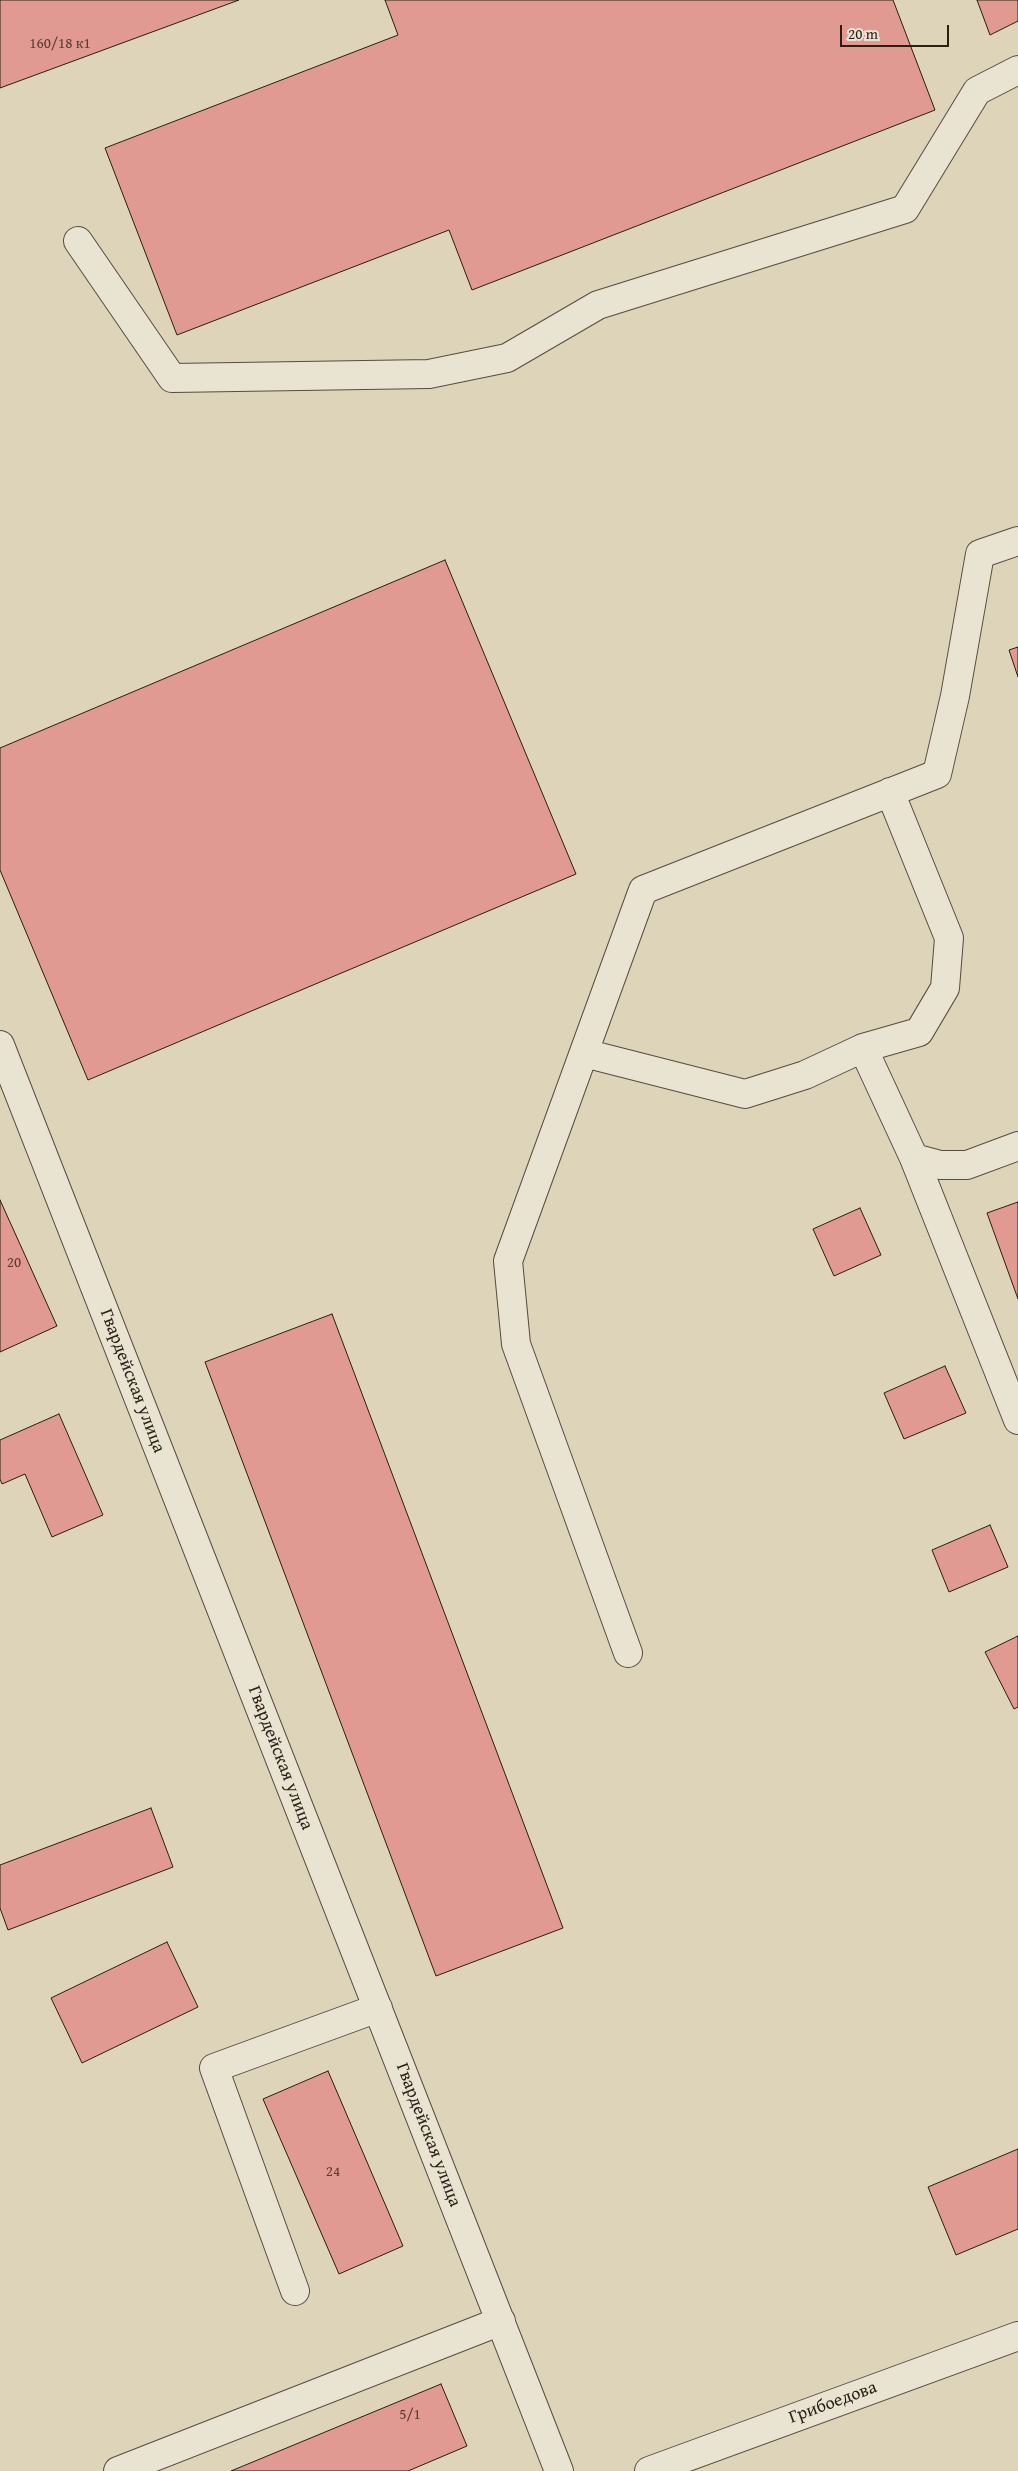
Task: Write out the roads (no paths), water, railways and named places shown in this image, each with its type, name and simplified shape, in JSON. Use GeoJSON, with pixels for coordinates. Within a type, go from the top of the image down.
{"type":"FeatureCollection","features":[{"type":"Feature","properties":{"kind":"street"},"geometry":{"type":"LineString","coordinates":[[78,241],[172,378],[429,374],[507,358],[598,305],[905,208],[977,91],[1018,70]]}},
{"type":"Feature","properties":{"kind":"street"},"geometry":{"type":"LineString","coordinates":[[628,1653],[516,1344],[508,1261],[643,890],[937,774],[955,696],[980,554],[1018,541]]}},
{"type":"Feature","properties":{"kind":"street"},"geometry":{"type":"LineString","coordinates":[[584,1053],[745,1094],[805,1075],[863,1048],[918,1032],[945,988],[949,938],[890,792]]}},
{"type":"Feature","properties":{"kind":"street","name":"Гвардейская улица"},"geometry":{"type":"LineString","coordinates":[[0,1045],[559,2471]]}},
{"type":"Feature","properties":{"kind":"street"},"geometry":{"type":"LineString","coordinates":[[863,1048],[914,1158],[1018,1420]]}},
{"type":"Feature","properties":{"kind":"street"},"geometry":{"type":"LineString","coordinates":[[914,1158],[940,1165],[967,1165],[1018,1146]]}},
{"type":"Feature","properties":{"kind":"street"},"geometry":{"type":"LineString","coordinates":[[295,2291],[214,2068],[378,2008]]}},
{"type":"Feature","properties":{"kind":"street"},"geometry":{"type":"LineString","coordinates":[[118,2471],[501,2321]]}},
{"type":"Feature","properties":{"kind":"street","name":"Грибоедова"},"geometry":{"type":"LineString","coordinates":[[649,2471],[1018,2336]]}}]}
